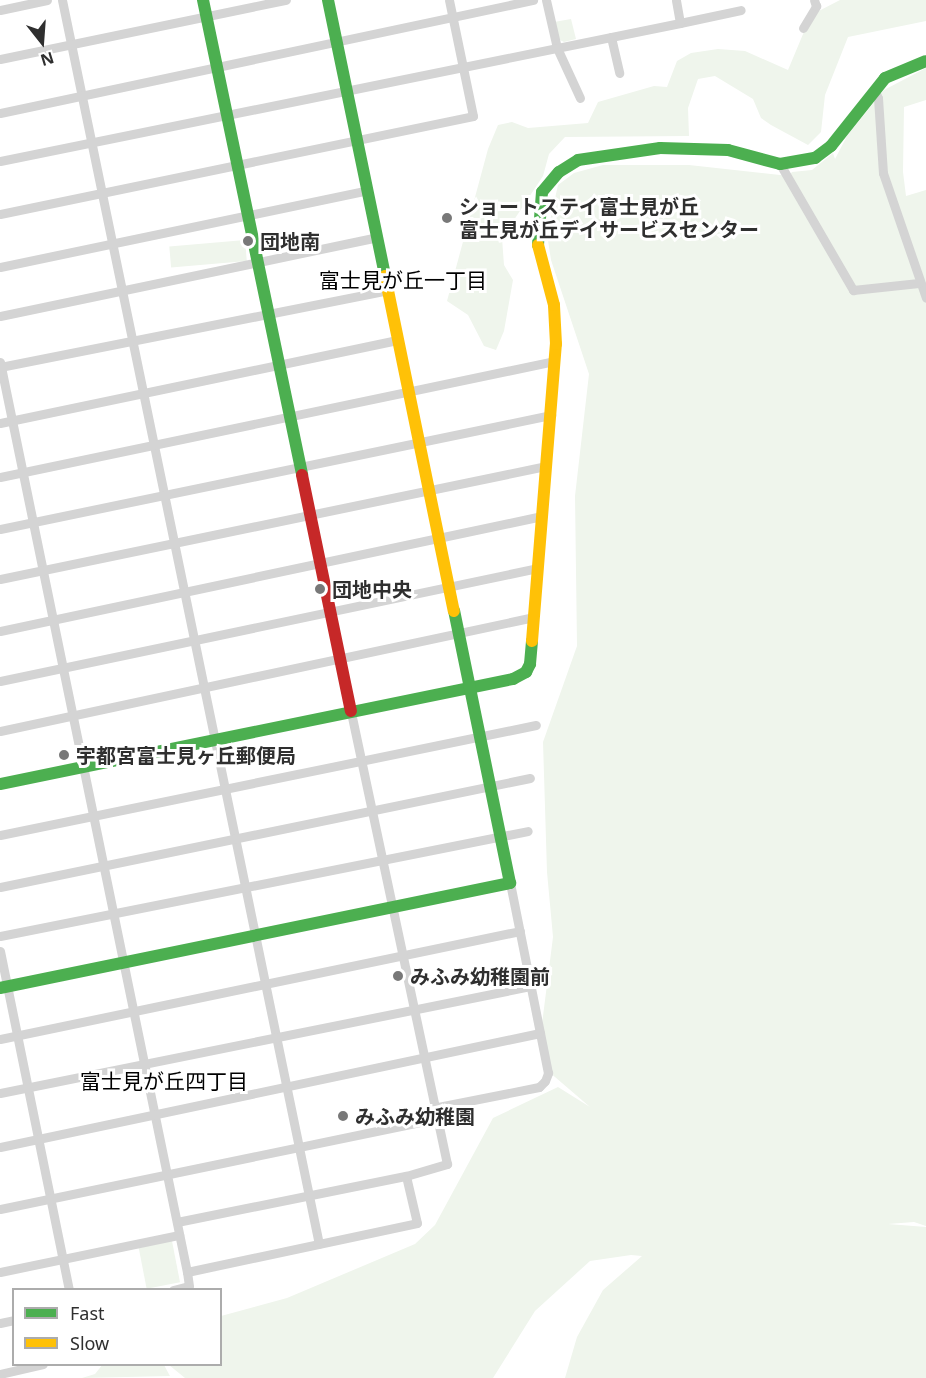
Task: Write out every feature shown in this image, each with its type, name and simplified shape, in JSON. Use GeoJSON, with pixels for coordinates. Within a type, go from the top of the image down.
{"type":"FeatureCollection","features":[{"type":"Feature","properties":{"kind":"street"},"geometry":{"type":"LineString","coordinates":[[0,10],[47,0]]}},
{"type":"Feature","properties":{"kind":"street"},"geometry":{"type":"LineString","coordinates":[[62,0],[319,1244]]}},
{"type":"Feature","properties":{"kind":"street"},"geometry":{"type":"LineString","coordinates":[[177,1222],[406,1176],[447,1164],[411,1009],[362,762],[203,0]]}},
{"type":"Feature","properties":{"kind":"street"},"geometry":{"type":"LineString","coordinates":[[0,59],[286,0]]}},
{"type":"Feature","properties":{"kind":"street"},"geometry":{"type":"LineString","coordinates":[[328,0],[548,1073],[539,1087],[434,1108]]}},
{"type":"Feature","properties":{"kind":"street"},"geometry":{"type":"LineString","coordinates":[[0,214],[473,116],[449,0]]}},
{"type":"Feature","properties":{"kind":"street"},"geometry":{"type":"LineString","coordinates":[[0,112],[533,0]]}},
{"type":"Feature","properties":{"kind":"street"},"geometry":{"type":"LineString","coordinates":[[546,0],[557,48],[580,98]]}},
{"type":"Feature","properties":{"kind":"street"},"geometry":{"type":"LineString","coordinates":[[676,0],[680,23]]}},
{"type":"Feature","properties":{"kind":"street"},"geometry":{"type":"LineString","coordinates":[[803,28],[816,6],[814,0]]}},
{"type":"Feature","properties":{"kind":"street"},"geometry":{"type":"LineString","coordinates":[[0,161],[741,10]]}},
{"type":"Feature","properties":{"kind":"street"},"geometry":{"type":"LineString","coordinates":[[611,37],[619,73]]}},
{"type":"Feature","properties":{"kind":"street"},"geometry":{"type":"LineString","coordinates":[[0,784],[513,679],[526,672],[534,617],[555,361],[554,305],[538,243],[538,218],[542,192],[559,172],[578,160],[696,147],[728,150],[780,164],[815,158],[831,146],[874,89],[898,70],[926,61]]}},
{"type":"Feature","properties":{"kind":"street"},"geometry":{"type":"LineString","coordinates":[[874,89],[878,98],[883,173],[913,250],[918,283],[926,298]]}},
{"type":"Feature","properties":{"kind":"street"},"geometry":{"type":"LineString","coordinates":[[780,164],[854,290],[918,283]]}},
{"type":"Feature","properties":{"kind":"street"},"geometry":{"type":"LineString","coordinates":[[0,267],[367,190]]}},
{"type":"Feature","properties":{"kind":"street"},"geometry":{"type":"LineString","coordinates":[[0,316],[377,237]]}},
{"type":"Feature","properties":{"kind":"street"},"geometry":{"type":"LineString","coordinates":[[181,1288],[189,1286],[187,1272],[0,365],[133,342],[388,290]]}},
{"type":"Feature","properties":{"kind":"street"},"geometry":{"type":"LineString","coordinates":[[0,423],[398,340]]}},
{"type":"Feature","properties":{"kind":"street"},"geometry":{"type":"LineString","coordinates":[[0,477],[555,361]]}},
{"type":"Feature","properties":{"kind":"street"},"geometry":{"type":"LineString","coordinates":[[0,529],[550,415]]}},
{"type":"Feature","properties":{"kind":"street"},"geometry":{"type":"LineString","coordinates":[[0,579],[546,466]]}},
{"type":"Feature","properties":{"kind":"street"},"geometry":{"type":"LineString","coordinates":[[0,631],[542,516]]}},
{"type":"Feature","properties":{"kind":"street"},"geometry":{"type":"LineString","coordinates":[[0,681],[195,642],[330,611],[538,568]]}},
{"type":"Feature","properties":{"kind":"street"},"geometry":{"type":"LineString","coordinates":[[0,731],[341,661],[534,617]]}},
{"type":"Feature","properties":{"kind":"street"},"geometry":{"type":"LineString","coordinates":[[0,835],[536,725]]}},
{"type":"Feature","properties":{"kind":"street"},"geometry":{"type":"LineString","coordinates":[[0,887],[530,778]]}},
{"type":"Feature","properties":{"kind":"street"},"geometry":{"type":"LineString","coordinates":[[0,936],[528,831]]}},
{"type":"Feature","properties":{"kind":"street"},"geometry":{"type":"LineString","coordinates":[[4,987],[510,883]]}},
{"type":"Feature","properties":{"kind":"street"},"geometry":{"type":"LineString","coordinates":[[0,1039],[401,958],[520,931]]}},
{"type":"Feature","properties":{"kind":"street"},"geometry":{"type":"LineString","coordinates":[[0,951],[4,987],[17,1035],[69,1288]]}},
{"type":"Feature","properties":{"kind":"street"},"geometry":{"type":"LineString","coordinates":[[0,1093],[531,986]]}},
{"type":"Feature","properties":{"kind":"street"},"geometry":{"type":"LineString","coordinates":[[0,1147],[423,1060],[540,1033]]}},
{"type":"Feature","properties":{"kind":"street"},"geometry":{"type":"LineString","coordinates":[[0,1209],[436,1119]]}},
{"type":"Feature","properties":{"kind":"street"},"geometry":{"type":"LineString","coordinates":[[187,1272],[417,1223],[406,1176]]}},
{"type":"Feature","properties":{"kind":"street"},"geometry":{"type":"LineString","coordinates":[[0,1272],[179,1235]]}},
{"type":"Feature","properties":{"kind":"street"},"geometry":{"type":"LineString","coordinates":[[0,1374],[38,1366]]}},
{"type":"Feature","properties":{"kind":"shaded area"},"geometry":{"type":"Polygon","coordinates":[[[840,0],[926,0],[926,21],[848,37],[825,95],[821,132],[808,145],[761,118],[753,99],[715,76],[698,79],[688,108],[689,136],[565,137],[549,154],[543,176],[502,238],[504,265],[513,280],[504,331],[496,350],[484,346],[468,315],[447,301],[488,149],[498,125],[512,122],[528,128],[588,123],[598,102],[654,86],[667,87],[677,61],[691,53],[718,49],[745,51],[788,70],[811,15],[840,0]]]}},
{"type":"Feature","properties":{"kind":"shaded area"},"geometry":{"type":"Polygon","coordinates":[[[571,19],[576,39],[564,42],[558,39],[554,22],[571,19]]]}},
{"type":"Feature","properties":{"kind":"shaded area"},"geometry":{"type":"Polygon","coordinates":[[[926,68],[926,100],[904,107],[903,172],[906,196],[926,190],[926,1226],[914,1222],[888,1224],[926,1227],[926,1378],[565,1378],[577,1337],[603,1290],[642,1256],[631,1255],[590,1261],[535,1311],[493,1378],[185,1378],[170,1366],[222,1366],[222,1316],[287,1298],[415,1244],[435,1225],[493,1118],[558,1087],[590,1107],[548,1071],[542,1024],[553,937],[547,872],[543,742],[577,646],[575,496],[589,374],[551,260],[547,234],[558,185],[574,173],[603,165],[689,165],[789,176],[792,172],[812,170],[833,153],[835,159],[847,136],[884,90],[926,68]]]}},
{"type":"Feature","properties":{"kind":"shaded area"},"geometry":{"type":"Polygon","coordinates":[[[245,240],[247,261],[171,268],[169,247],[245,240]]]}},
{"type":"Feature","properties":{"kind":"shaded area"},"geometry":{"type":"Polygon","coordinates":[[[172,1241],[180,1282],[146,1288],[139,1247],[172,1241]]]}},
{"type":"Feature","properties":{"kind":"shaded area"},"geometry":{"type":"Polygon","coordinates":[[[101,1366],[165,1366],[170,1376],[82,1378],[95,1374],[101,1366]]]}},
{"type":"Feature","properties":{"kind":"traffic: fast"},"geometry":{"type":"LineString","coordinates":[[203,0],[302,475]]}},
{"type":"Feature","properties":{"kind":"traffic: fast"},"geometry":{"type":"LineString","coordinates":[[328,0],[385,276]]}},
{"type":"Feature","properties":{"kind":"traffic: fast"},"geometry":{"type":"LineString","coordinates":[[538,245],[542,192],[559,172],[578,160],[660,148],[728,150],[780,164],[815,158],[831,146],[885,78],[926,61]]}},
{"type":"Feature","properties":{"kind":"traffic: fast"},"geometry":{"type":"LineString","coordinates":[[0,988],[510,883],[454,611]]}},
{"type":"Feature","properties":{"kind":"traffic: fast"},"geometry":{"type":"LineString","coordinates":[[0,784],[513,679],[526,672],[530,664],[532,641]]}},
{"type":"Feature","properties":{"kind":"traffic: slow"},"geometry":{"type":"LineString","coordinates":[[532,641],[556,344],[554,305],[538,245]]}},
{"type":"Feature","properties":{"kind":"traffic: slow"},"geometry":{"type":"LineString","coordinates":[[385,276],[454,611]]}},
{"type":"Feature","properties":{"kind":"traffic: jam"},"geometry":{"type":"LineString","coordinates":[[302,475],[351,711]]}},
{"type":"Feature","properties":{"kind":"place","name":"ショートステイ富士見が丘 富士見が丘デイサービスセンター"},"geometry":{"type":"Point","coordinates":[447,218]}},
{"type":"Feature","properties":{"kind":"place","name":"団地南"},"geometry":{"type":"Point","coordinates":[248,241]}},
{"type":"Feature","properties":{"kind":"place","name":"団地中央"},"geometry":{"type":"Point","coordinates":[320,589]}},
{"type":"Feature","properties":{"kind":"place","name":"宇都宮富士見ヶ丘郵便局"},"geometry":{"type":"Point","coordinates":[64,755]}},
{"type":"Feature","properties":{"kind":"place","name":"みふみ幼稚園前"},"geometry":{"type":"Point","coordinates":[398,976]}},
{"type":"Feature","properties":{"kind":"place","name":"みふみ幼稚園"},"geometry":{"type":"Point","coordinates":[343,1116]}},
{"type":"Feature","properties":{"kind":"district","name":"富士見が丘一丁目"},"geometry":{"type":"Point","coordinates":[403,280]}},
{"type":"Feature","properties":{"kind":"district","name":"富士見が丘四丁目"},"geometry":{"type":"Point","coordinates":[164,1081]}}]}
